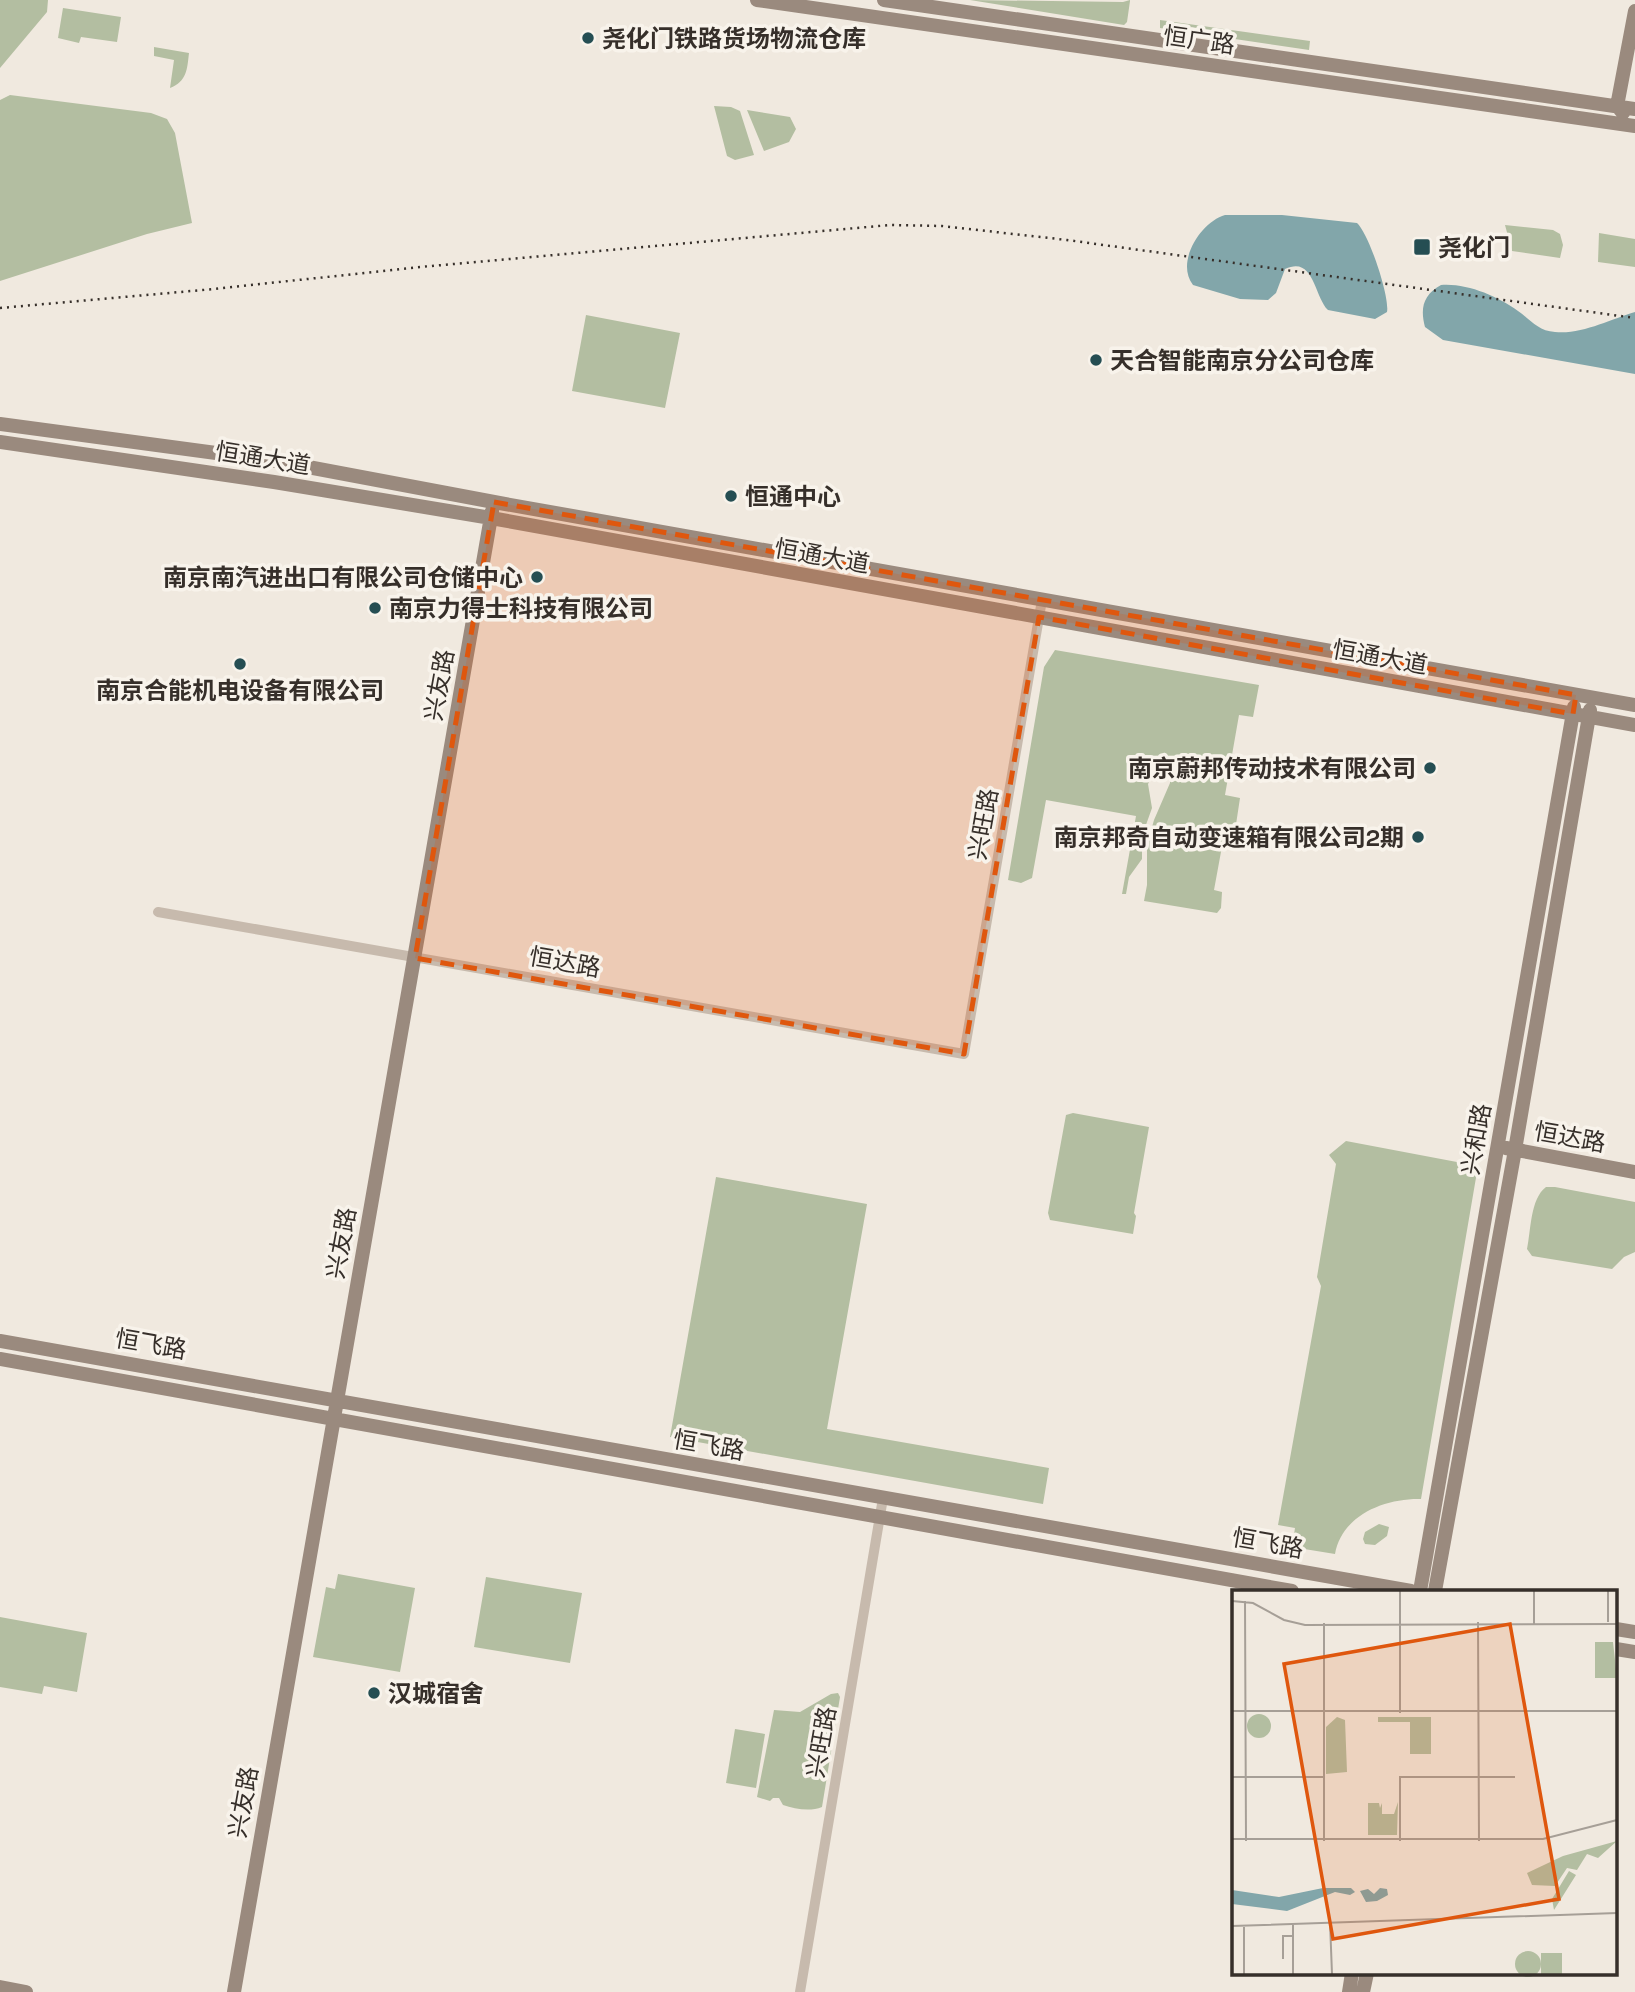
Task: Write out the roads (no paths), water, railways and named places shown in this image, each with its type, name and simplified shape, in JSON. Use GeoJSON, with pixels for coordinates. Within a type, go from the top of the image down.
{"type":"FeatureCollection","features":[{"type":"Feature","properties":{"kind":"main road","name":"恒广路"},"geometry":{"type":"LineString","coordinates":[[757,0],[1634,125]]}},
{"type":"Feature","properties":{"kind":"main road","name":"恒广路"},"geometry":{"type":"LineString","coordinates":[[884,0],[1635,109]]}},
{"type":"Feature","properties":{"kind":"main road"},"geometry":{"type":"LineString","coordinates":[[1634,125],[1617,106],[1635,11]]}},
{"type":"Feature","properties":{"kind":"main road"},"geometry":{"type":"LineString","coordinates":[[1634,125],[1635,109]]}},
{"type":"Feature","properties":{"kind":"main road","name":"恒通大道"},"geometry":{"type":"LineString","coordinates":[[0,424],[276,461],[1635,705]]}},
{"type":"Feature","properties":{"kind":"main road","name":"恒通大道"},"geometry":{"type":"LineString","coordinates":[[0,442],[248,478],[491,518],[1635,725]]}},
{"type":"Feature","properties":{"kind":"main road","name":"兴友路"},"geometry":{"type":"LineString","coordinates":[[234,1992],[332,1418],[494,502]]}},
{"type":"Feature","properties":{"kind":"main road","name":"兴和路"},"geometry":{"type":"LineString","coordinates":[[1420,1590],[1576,695]]}},
{"type":"Feature","properties":{"kind":"main road","name":"兴和路"},"geometry":{"type":"LineString","coordinates":[[1435,1590],[1592,698]]}},
{"type":"Feature","properties":{"kind":"main road","name":"恒达路"},"geometry":{"type":"LineString","coordinates":[[1498,1146],[1635,1172]]}},
{"type":"Feature","properties":{"kind":"main road","name":"恒飞路"},"geometry":{"type":"LineString","coordinates":[[0,1340],[1405,1590]]}},
{"type":"Feature","properties":{"kind":"main road","name":"恒飞路"},"geometry":{"type":"LineString","coordinates":[[0,1359],[1286,1590]]}},
{"type":"Feature","properties":{"kind":"main road"},"geometry":{"type":"LineString","coordinates":[[1349,1992],[1353,1974]]}},
{"type":"Feature","properties":{"kind":"main road"},"geometry":{"type":"LineString","coordinates":[[1363,1992],[1367,1974]]}},
{"type":"Feature","properties":{"kind":"main road"},"geometry":{"type":"LineString","coordinates":[[0,1987],[26,1992]]}},
{"type":"Feature","properties":{"kind":"street","name":"兴旺路"},"geometry":{"type":"LineString","coordinates":[[964,1054],[1042,600]]}},
{"type":"Feature","properties":{"kind":"street","name":"恒达路"},"geometry":{"type":"LineString","coordinates":[[158,912],[964,1054]]}},
{"type":"Feature","properties":{"kind":"street","name":"兴旺路"},"geometry":{"type":"LineString","coordinates":[[800,1992],[883,1499]]}},
{"type":"Feature","properties":{"kind":"water"},"geometry":{"type":"Polygon","coordinates":[[[1225,215],[1282,215],[1357,223],[1378,266],[1387,312],[1375,319],[1328,310],[1308,272],[1295,266],[1285,269],[1276,293],[1268,300],[1240,299],[1193,285],[1188,276],[1187,265],[1193,244],[1207,226],[1225,215]]]}},
{"type":"Feature","properties":{"kind":"water"},"geometry":{"type":"Polygon","coordinates":[[[1441,285],[1471,288],[1491,296],[1510,305],[1539,327],[1549,331],[1585,329],[1635,312],[1635,374],[1443,340],[1425,327],[1423,314],[1424,303],[1430,293],[1441,285]]]}},
{"type":"Feature","properties":{"kind":"railway"},"geometry":{"type":"LineString","coordinates":[[0,308],[890,225],[942,226],[1067,240],[1635,318]]}},
{"type":"Feature","properties":{"kind":"place","name":"尧化门铁路货场物流仓库"},"geometry":{"type":"Point","coordinates":[588,38]}},
{"type":"Feature","properties":{"kind":"place","name":"尧化门"},"geometry":{"type":"Point","coordinates":[1422,247]}},
{"type":"Feature","properties":{"kind":"place","name":"天合智能南京分公司仓库"},"geometry":{"type":"Point","coordinates":[1096,360]}},
{"type":"Feature","properties":{"kind":"place","name":"恒通中心"},"geometry":{"type":"Point","coordinates":[731,496]}},
{"type":"Feature","properties":{"kind":"place","name":"南京南汽进出口有限公司仓储中心"},"geometry":{"type":"Point","coordinates":[537,577]}},
{"type":"Feature","properties":{"kind":"place","name":"南京力得士科技有限公司"},"geometry":{"type":"Point","coordinates":[375,608]}},
{"type":"Feature","properties":{"kind":"place","name":"南京合能机电设备有限公司"},"geometry":{"type":"Point","coordinates":[240,664]}},
{"type":"Feature","properties":{"kind":"place","name":"南京蔚邦传动技术有限公司"},"geometry":{"type":"Point","coordinates":[1430,768]}},
{"type":"Feature","properties":{"kind":"place","name":"南京邦奇自动变速箱有限公司2期"},"geometry":{"type":"Point","coordinates":[1418,837]}},
{"type":"Feature","properties":{"kind":"place","name":"汉城宿舍"},"geometry":{"type":"Point","coordinates":[374,1693]}}]}
